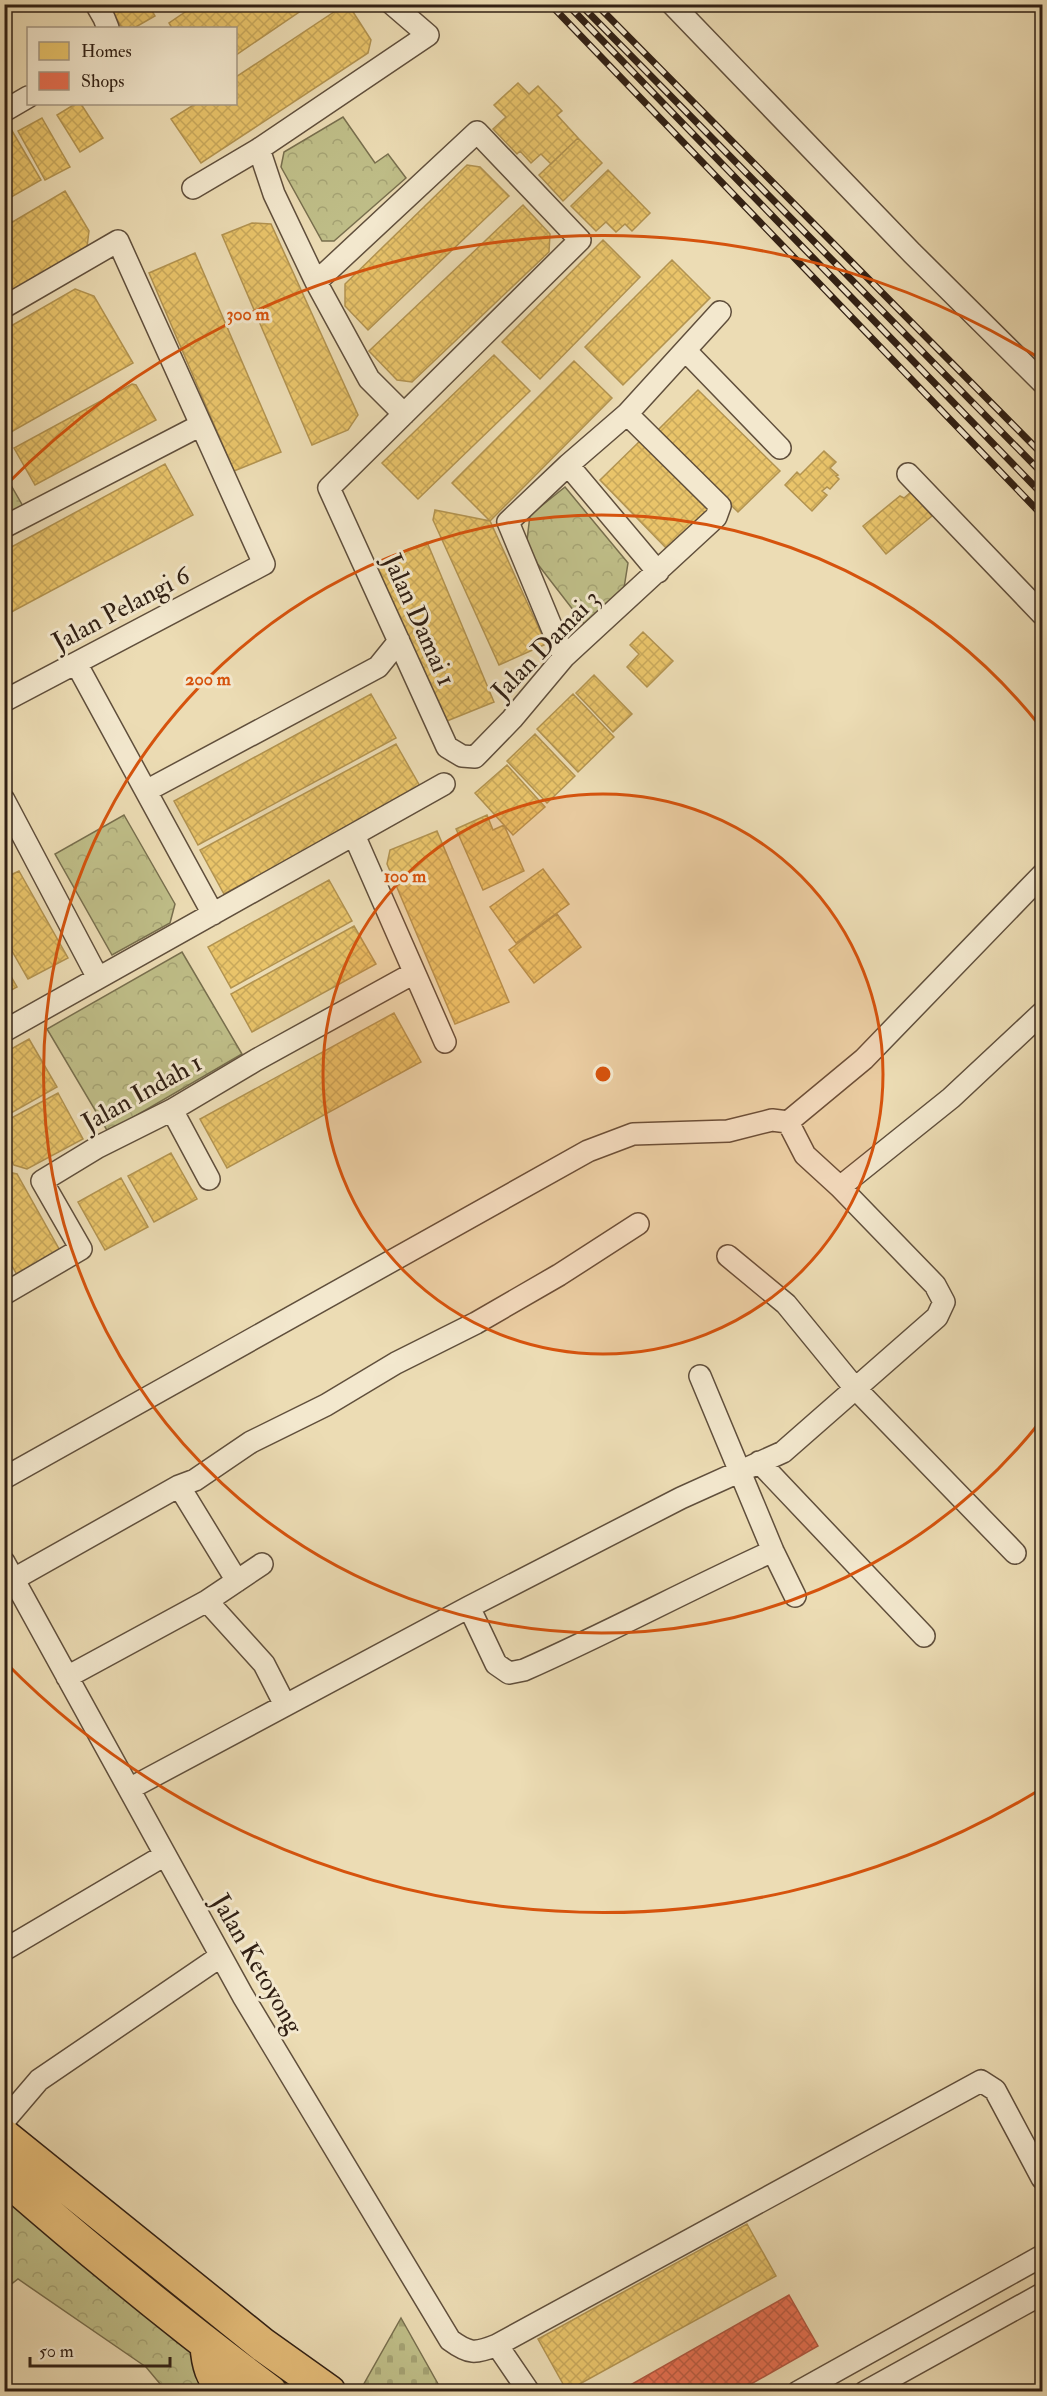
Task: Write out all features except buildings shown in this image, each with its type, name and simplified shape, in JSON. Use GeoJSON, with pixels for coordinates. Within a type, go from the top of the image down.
{"type":"FeatureCollection","features":[{"type":"Feature","properties":{"kind":"main road"},"geometry":{"type":"LineString","coordinates":[[4,2136],[263,2345],[329,2391]]}},
{"type":"Feature","properties":{"kind":"main road"},"geometry":{"type":"LineString","coordinates":[[4,2176],[207,2345],[270,2391]]}},
{"type":"Feature","properties":{"kind":"main road"},"geometry":{"type":"LineString","coordinates":[[207,2345],[210,2370],[216,2381],[226,2391]]}},
{"type":"Feature","properties":{"kind":"main road"},"geometry":{"type":"LineString","coordinates":[[263,2345],[284,2374],[286,2391]]}},
{"type":"Feature","properties":{"kind":"street"},"geometry":{"type":"LineString","coordinates":[[96,4],[108,27]]}},
{"type":"Feature","properties":{"kind":"street"},"geometry":{"type":"LineString","coordinates":[[193,188],[259,150],[428,35],[392,4]]}},
{"type":"Feature","properties":{"kind":"street"},"geometry":{"type":"LineString","coordinates":[[672,4],[912,253],[1042,382]]}},
{"type":"Feature","properties":{"kind":"street"},"geometry":{"type":"LineString","coordinates":[[4,111],[27,98]]}},
{"type":"Feature","properties":{"kind":"street"},"geometry":{"type":"LineString","coordinates":[[259,150],[274,194],[316,282],[369,379],[404,414],[580,240],[477,132],[316,282]]}},
{"type":"Feature","properties":{"kind":"street"},"geometry":{"type":"LineString","coordinates":[[4,307],[118,242],[201,425],[4,527]]}},
{"type":"Feature","properties":{"kind":"street"},"geometry":{"type":"LineString","coordinates":[[564,657],[508,522],[568,465],[627,414],[720,312]]}},
{"type":"Feature","properties":{"kind":"street"},"geometry":{"type":"LineString","coordinates":[[686,351],[780,448]]}},
{"type":"Feature","properties":{"kind":"street","name":"Jalan Damai 1"},"geometry":{"type":"LineString","coordinates":[[404,414],[329,488],[447,747],[462,756],[475,757]]}},
{"type":"Feature","properties":{"kind":"street","name":"Jalan Damai 3"},"geometry":{"type":"LineString","coordinates":[[475,757],[512,719],[564,657],[716,517],[720,506],[627,414]]}},
{"type":"Feature","properties":{"kind":"street","name":"Jalan Pelangi 6"},"geometry":{"type":"LineString","coordinates":[[4,700],[264,564],[201,425]]}},
{"type":"Feature","properties":{"kind":"street"},"geometry":{"type":"LineString","coordinates":[[568,465],[658,572]]}},
{"type":"Feature","properties":{"kind":"street"},"geometry":{"type":"LineString","coordinates":[[908,474],[1042,614]]}},
{"type":"Feature","properties":{"kind":"street"},"geometry":{"type":"LineString","coordinates":[[146,791],[378,667],[399,642]]}},
{"type":"Feature","properties":{"kind":"street"},"geometry":{"type":"LineString","coordinates":[[76,663],[213,914]]}},
{"type":"Feature","properties":{"kind":"street"},"geometry":{"type":"LineString","coordinates":[[4,1031],[444,784]]}},
{"type":"Feature","properties":{"kind":"street"},"geometry":{"type":"LineString","coordinates":[[4,800],[98,978]]}},
{"type":"Feature","properties":{"kind":"street"},"geometry":{"type":"LineString","coordinates":[[354,835],[445,1042]]}},
{"type":"Feature","properties":{"kind":"street"},"geometry":{"type":"LineString","coordinates":[[4,1478],[588,1151],[633,1134],[728,1131],[772,1120],[789,1122],[864,1059],[1042,875]]}},
{"type":"Feature","properties":{"kind":"street","name":"Jalan Indah 1"},"geometry":{"type":"LineString","coordinates":[[4,1294],[81,1249],[42,1181],[98,1147],[172,1110],[256,1060],[414,973]]}},
{"type":"Feature","properties":{"kind":"street"},"geometry":{"type":"LineString","coordinates":[[840,1187],[951,1098],[1042,1013]]}},
{"type":"Feature","properties":{"kind":"street"},"geometry":{"type":"LineString","coordinates":[[172,1110],[209,1179]]}},
{"type":"Feature","properties":{"kind":"street"},"geometry":{"type":"LineString","coordinates":[[129,1789],[469,1607],[739,1471],[783,1452],[936,1317],[944,1302],[935,1285],[840,1187],[805,1155],[789,1122]]}},
{"type":"Feature","properties":{"kind":"street"},"geometry":{"type":"LineString","coordinates":[[9,1571],[195,1480],[251,1442],[326,1405],[396,1363],[486,1317],[559,1275],[638,1224]]}},
{"type":"Feature","properties":{"kind":"street"},"geometry":{"type":"LineString","coordinates":[[729,1256],[786,1304],[854,1387],[1015,1553]]}},
{"type":"Feature","properties":{"kind":"street"},"geometry":{"type":"LineString","coordinates":[[700,1376],[772,1551],[795,1596]]}},
{"type":"Feature","properties":{"kind":"street"},"geometry":{"type":"LineString","coordinates":[[759,1462],[924,1636]]}},
{"type":"Feature","properties":{"kind":"street"},"geometry":{"type":"LineString","coordinates":[[179,1486],[237,1581]]}},
{"type":"Feature","properties":{"kind":"street"},"geometry":{"type":"LineString","coordinates":[[469,1607],[496,1664],[509,1673],[524,1670],[615,1629],[699,1584],[772,1551]]}},
{"type":"Feature","properties":{"kind":"street"},"geometry":{"type":"LineString","coordinates":[[67,1677],[207,1601],[262,1564]]}},
{"type":"Feature","properties":{"kind":"street","name":"Jalan Ketoyong"},"geometry":{"type":"LineString","coordinates":[[9,1571],[221,1956],[450,2340],[471,2352],[497,2345],[981,2081],[995,2090],[1042,2178]]}},
{"type":"Feature","properties":{"kind":"street"},"geometry":{"type":"LineString","coordinates":[[207,1601],[264,1664],[285,1705]]}},
{"type":"Feature","properties":{"kind":"street"},"geometry":{"type":"LineString","coordinates":[[4,1950],[165,1854]]}},
{"type":"Feature","properties":{"kind":"street"},"geometry":{"type":"LineString","coordinates":[[4,2121],[39,2080],[221,1956]]}},
{"type":"Feature","properties":{"kind":"street"},"geometry":{"type":"LineString","coordinates":[[798,2391],[1042,2256]]}},
{"type":"Feature","properties":{"kind":"street"},"geometry":{"type":"LineString","coordinates":[[865,2391],[1042,2294]]}},
{"type":"Feature","properties":{"kind":"street"},"geometry":{"type":"LineString","coordinates":[[497,2345],[529,2391]]}},
{"type":"Feature","properties":{"kind":"green space"},"geometry":{"type":"Polygon","coordinates":[[[343,117],[375,163],[388,154],[406,178],[334,241],[322,241],[281,167],[284,152],[343,117]]]}},
{"type":"Feature","properties":{"kind":"green space"},"geometry":{"type":"Polygon","coordinates":[[[4,473],[24,508],[4,519],[4,473]]]}},
{"type":"Feature","properties":{"kind":"green space"},"geometry":{"type":"Polygon","coordinates":[[[565,487],[628,563],[623,594],[584,624],[526,549],[530,515],[565,487]]]}},
{"type":"Feature","properties":{"kind":"green space"},"geometry":{"type":"Polygon","coordinates":[[[124,815],[175,904],[170,923],[112,955],[55,854],[124,815]]]}},
{"type":"Feature","properties":{"kind":"green space"},"geometry":{"type":"Polygon","coordinates":[[[182,952],[242,1054],[108,1132],[47,1029],[182,952]]]}},
{"type":"Feature","properties":{"kind":"green space"},"geometry":{"type":"Polygon","coordinates":[[[4,2179],[250,2391],[166,2391],[146,2367],[18,2279],[5,2289],[4,2179]]]}},
{"type":"Feature","properties":{"kind":"green space"},"geometry":{"type":"Polygon","coordinates":[[[401,2318],[442,2391],[366,2392],[361,2389],[401,2318]]]}},
{"type":"Feature","properties":{"kind":"railway"},"geometry":{"type":"LineString","coordinates":[[550,4],[1042,515]]}},
{"type":"Feature","properties":{"kind":"railway"},"geometry":{"type":"LineString","coordinates":[[567,4],[1042,494]]}},
{"type":"Feature","properties":{"kind":"railway"},"geometry":{"type":"LineString","coordinates":[[580,4],[1042,473]]}},
{"type":"Feature","properties":{"kind":"railway"},"geometry":{"type":"LineString","coordinates":[[596,4],[1042,454]]}}]}
